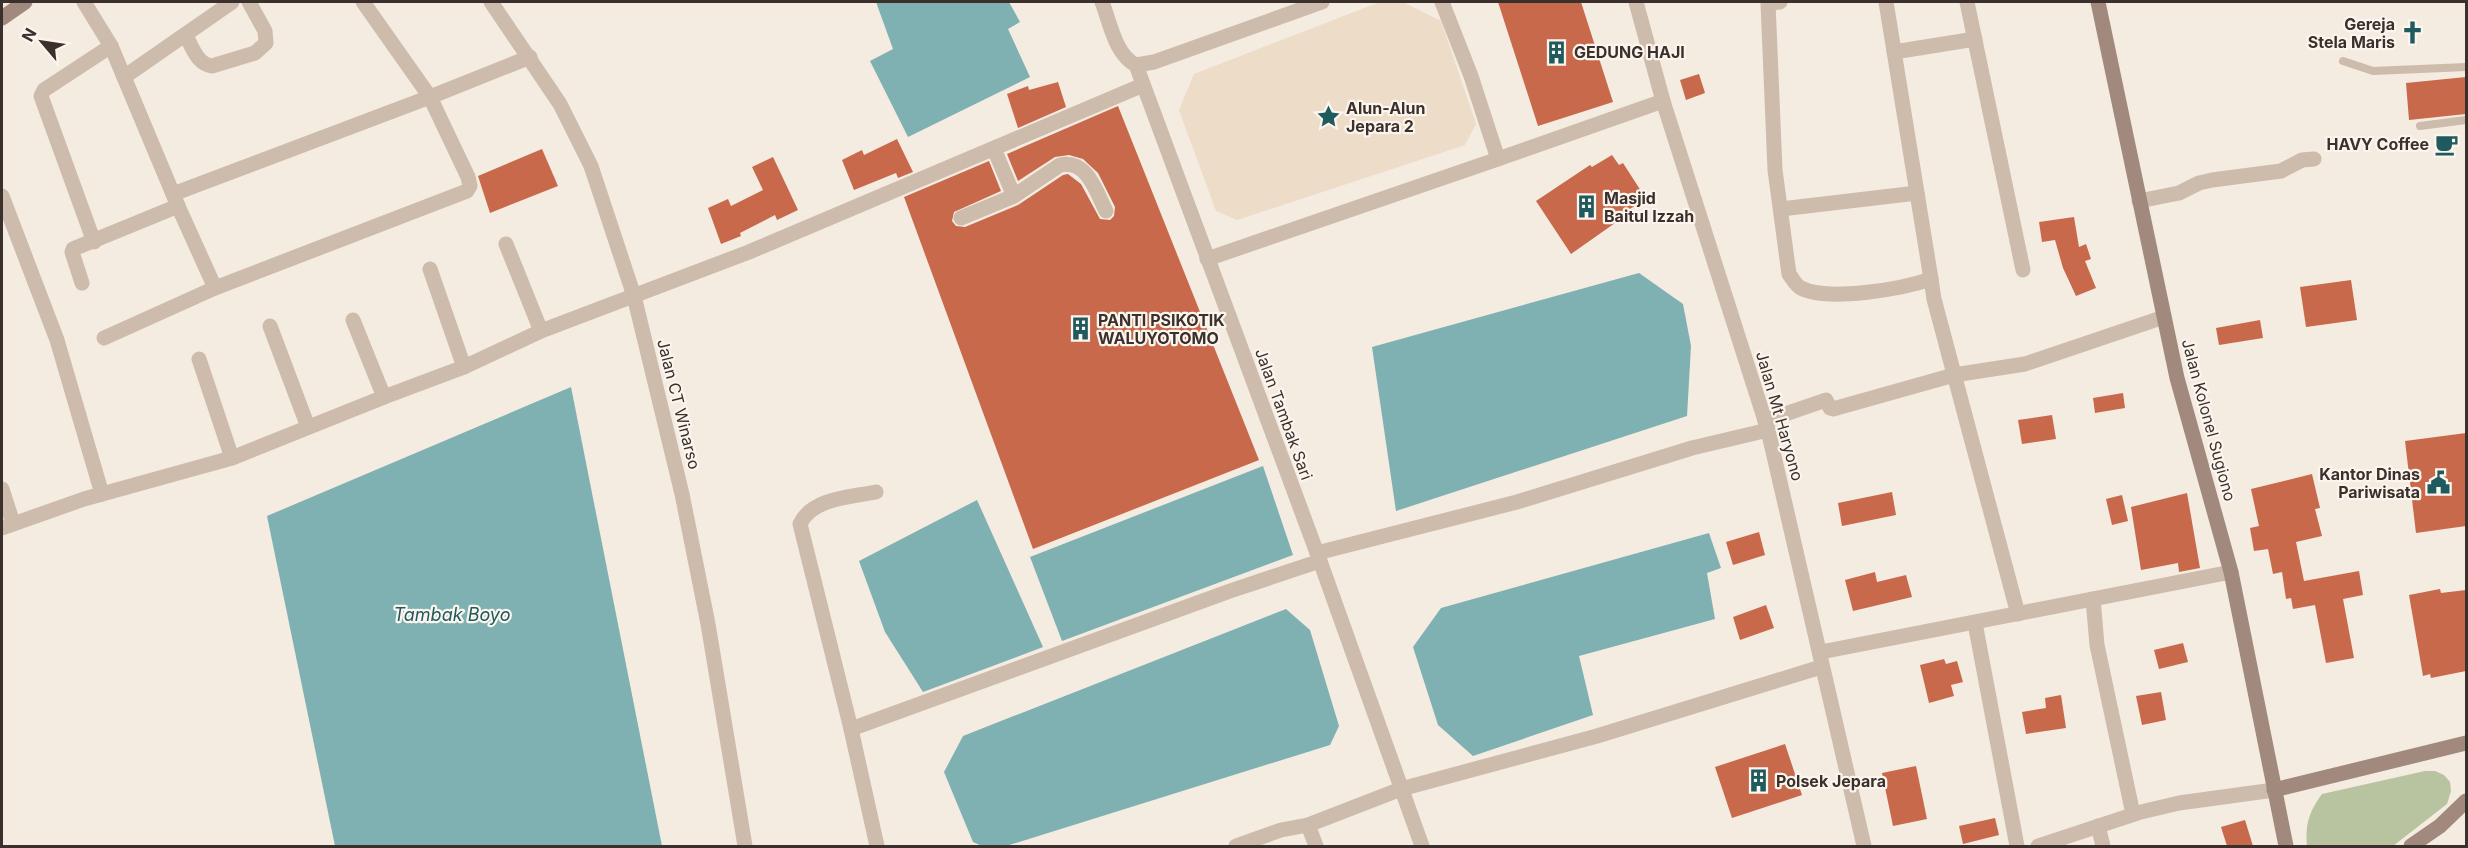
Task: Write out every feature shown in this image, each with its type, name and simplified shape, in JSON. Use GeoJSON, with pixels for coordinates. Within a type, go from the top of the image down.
{"type":"FeatureCollection","features":[{"type":"Feature","properties":{"kind":"main road"},"geometry":{"type":"LineString","coordinates":[[2,18],[25,2]]}},
{"type":"Feature","properties":{"kind":"main road","name":"Jalan Kolonel Sugiono"},"geometry":{"type":"LineString","coordinates":[[2098,2],[2177,378],[2231,572],[2286,846]]}},
{"type":"Feature","properties":{"kind":"main road"},"geometry":{"type":"LineString","coordinates":[[2274,790],[2465,746]]}},
{"type":"Feature","properties":{"kind":"main road"},"geometry":{"type":"LineString","coordinates":[[2411,846],[2440,826],[2466,801]]}},
{"type":"Feature","properties":{"kind":"street"},"geometry":{"type":"LineString","coordinates":[[84,2],[111,46],[175,200],[215,288]]}},
{"type":"Feature","properties":{"kind":"street"},"geometry":{"type":"LineString","coordinates":[[124,77],[232,2]]}},
{"type":"Feature","properties":{"kind":"street"},"geometry":{"type":"LineString","coordinates":[[186,36],[200,60],[206,65],[212,66],[260,51],[266,43],[265,31],[249,2]]}},
{"type":"Feature","properties":{"kind":"street"},"geometry":{"type":"LineString","coordinates":[[104,338],[215,288],[467,191],[470,186],[468,177],[430,97],[363,2]]}},
{"type":"Feature","properties":{"kind":"street","name":"Jalan CT Winarso"},"geometry":{"type":"LineString","coordinates":[[491,2],[560,104],[591,166],[634,296],[682,494],[708,624],[745,846]]}},
{"type":"Feature","properties":{"kind":"street","name":"Jalan Tambak Sari"},"geometry":{"type":"LineString","coordinates":[[1102,2],[1121,53],[1127,61],[1136,65],[1422,846]]}},
{"type":"Feature","properties":{"kind":"street"},"geometry":{"type":"LineString","coordinates":[[1136,65],[1154,63],[1322,2]]}},
{"type":"Feature","properties":{"kind":"street"},"geometry":{"type":"LineString","coordinates":[[1442,2],[1471,76],[1498,159]]}},
{"type":"Feature","properties":{"kind":"street","name":"Jalan Mt Haryono"},"geometry":{"type":"LineString","coordinates":[[1636,2],[1663,101],[1767,425],[1864,846]]}},
{"type":"Feature","properties":{"kind":"street"},"geometry":{"type":"LineString","coordinates":[[1772,2],[1775,170],[1789,274],[1798,287],[1815,293],[1834,295],[1914,285],[1931,279]]}},
{"type":"Feature","properties":{"kind":"street"},"geometry":{"type":"LineString","coordinates":[[1886,2],[1934,299],[2018,614]]}},
{"type":"Feature","properties":{"kind":"street"},"geometry":{"type":"LineString","coordinates":[[1967,2],[2023,270]]}},
{"type":"Feature","properties":{"kind":"street"},"geometry":{"type":"LineString","coordinates":[[1894,52],[1975,39]]}},
{"type":"Feature","properties":{"kind":"street"},"geometry":{"type":"LineString","coordinates":[[94,242],[41,96],[44,90],[111,46]]}},
{"type":"Feature","properties":{"kind":"street"},"geometry":{"type":"LineString","coordinates":[[81,283],[72,250],[94,242],[175,200],[530,57]]}},
{"type":"Feature","properties":{"kind":"street"},"geometry":{"type":"LineString","coordinates":[[2,489],[7,526],[102,494],[232,458],[464,367],[541,331],[749,252],[1143,85]]}},
{"type":"Feature","properties":{"kind":"street"},"geometry":{"type":"LineString","coordinates":[[1207,259],[1663,101]]}},
{"type":"Feature","properties":{"kind":"street"},"geometry":{"type":"LineString","coordinates":[[994,149],[1014,196]]}},
{"type":"Feature","properties":{"kind":"street"},"geometry":{"type":"LineString","coordinates":[[2139,201],[2178,193],[2199,183],[2212,180],[2281,171],[2302,160],[2314,159]]}},
{"type":"Feature","properties":{"kind":"street"},"geometry":{"type":"LineString","coordinates":[[962,218],[1014,196],[1060,165],[1067,163],[1082,168],[1106,210]]}},
{"type":"Feature","properties":{"kind":"street"},"geometry":{"type":"LineString","coordinates":[[1780,209],[1917,193]]}},
{"type":"Feature","properties":{"kind":"street"},"geometry":{"type":"LineString","coordinates":[[2,196],[57,340],[102,494]]}},
{"type":"Feature","properties":{"kind":"street"},"geometry":{"type":"LineString","coordinates":[[506,244],[541,331]]}},
{"type":"Feature","properties":{"kind":"street"},"geometry":{"type":"LineString","coordinates":[[430,269],[464,367]]}},
{"type":"Feature","properties":{"kind":"street"},"geometry":{"type":"LineString","coordinates":[[852,729],[1318,557],[1497,507],[1767,425],[1825,400],[1833,409],[1954,375],[2025,364],[2164,317]]}},
{"type":"Feature","properties":{"kind":"street"},"geometry":{"type":"LineString","coordinates":[[353,320],[384,397]]}},
{"type":"Feature","properties":{"kind":"street"},"geometry":{"type":"LineString","coordinates":[[270,326],[308,427]]}},
{"type":"Feature","properties":{"kind":"street"},"geometry":{"type":"LineString","coordinates":[[199,359],[232,458]]}},
{"type":"Feature","properties":{"kind":"street"},"geometry":{"type":"LineString","coordinates":[[876,492],[814,506],[803,517],[800,524],[852,729],[877,846]]}},
{"type":"Feature","properties":{"kind":"street"},"geometry":{"type":"LineString","coordinates":[[1236,846],[1281,830],[1308,825],[1401,789],[1597,736],[1821,660],[1975,623],[2231,572]]}},
{"type":"Feature","properties":{"kind":"street"},"geometry":{"type":"LineString","coordinates":[[2092,599],[2097,645],[2133,814]]}},
{"type":"Feature","properties":{"kind":"street"},"geometry":{"type":"LineString","coordinates":[[1975,623],[2017,846]]}},
{"type":"Feature","properties":{"kind":"street"},"geometry":{"type":"LineString","coordinates":[[2038,846],[2133,814],[2179,803],[2274,790]]}},
{"type":"Feature","properties":{"kind":"street"},"geometry":{"type":"LineString","coordinates":[[1308,825],[1316,846]]}},
{"type":"Feature","properties":{"kind":"street"},"geometry":{"type":"LineString","coordinates":[[2098,826],[2103,846]]}},
{"type":"Feature","properties":{"kind":"lane"},"geometry":{"type":"LineString","coordinates":[[2343,62],[2373,71],[2466,67]]}},
{"type":"Feature","properties":{"kind":"lane"},"geometry":{"type":"LineString","coordinates":[[2420,126],[2466,120]]}},
{"type":"Feature","properties":{"kind":"green space"},"geometry":{"type":"Polygon","coordinates":[[[2425,771],[2435,771],[2444,775],[2450,782],[2451,791],[2447,804],[2393,846],[2307,846],[2309,818],[2322,794],[2425,771]]]}},
{"type":"Feature","properties":{"kind":"shaded area","name":"Alun-Alun Jepara 2"},"geometry":{"type":"Polygon","coordinates":[[[1380,2],[1403,2],[1441,21],[1476,124],[1465,145],[1237,220],[1216,211],[1179,110],[1194,74],[1380,2]]]}},
{"type":"Feature","properties":{"kind":"water"},"geometry":{"type":"Polygon","coordinates":[[[876,2],[1009,2],[1020,22],[1008,29],[1030,77],[908,137],[870,61],[893,49],[876,2]]]}},
{"type":"Feature","properties":{"kind":"water"},"geometry":{"type":"Polygon","coordinates":[[[1639,273],[1683,304],[1691,346],[1687,416],[1396,511],[1372,347],[1639,273]]]}},
{"type":"Feature","properties":{"kind":"water","name":"Tambak Boyo"},"geometry":{"type":"Polygon","coordinates":[[[571,387],[662,846],[335,846],[267,516],[571,387]]]}},
{"type":"Feature","properties":{"kind":"water"},"geometry":{"type":"Polygon","coordinates":[[[1263,466],[1293,555],[1062,641],[1030,557],[1263,466]]]}},
{"type":"Feature","properties":{"kind":"water"},"geometry":{"type":"Polygon","coordinates":[[[977,500],[1043,647],[923,692],[885,632],[859,561],[977,500]]]}},
{"type":"Feature","properties":{"kind":"water"},"geometry":{"type":"Polygon","coordinates":[[[1709,533],[1721,568],[1707,573],[1715,619],[1579,656],[1593,715],[1473,756],[1438,725],[1413,647],[1441,608],[1709,533]]]}},
{"type":"Feature","properties":{"kind":"water"},"geometry":{"type":"Polygon","coordinates":[[[1286,609],[1310,630],[1339,726],[1330,745],[1006,846],[982,846],[973,842],[944,772],[963,736],[1286,609]]]}},
{"type":"Feature","properties":{"kind":"building","name":"GEDUNG HAJI"},"geometry":{"type":"Polygon","coordinates":[[[1498,2],[1581,2],[1613,102],[1538,126],[1498,2]]]}},
{"type":"Feature","properties":{"kind":"building"},"geometry":{"type":"Polygon","coordinates":[[[1699,74],[1705,93],[1686,100],[1680,80],[1699,74]]]}},
{"type":"Feature","properties":{"kind":"building"},"geometry":{"type":"Polygon","coordinates":[[[2466,77],[2466,114],[2409,120],[2406,83],[2466,77]]]}},
{"type":"Feature","properties":{"kind":"building"},"geometry":{"type":"Polygon","coordinates":[[[1058,82],[1066,107],[1018,128],[1007,94],[1028,86],[1029,90],[1058,82]]]}},
{"type":"Feature","properties":{"kind":"building","name":"PANTI PSIKOTIK WALUYOTOMO"},"geometry":{"type":"Polygon","coordinates":[[[1118,106],[1259,460],[1033,549],[904,197],[989,161],[1001,191],[954,212],[952,221],[956,226],[965,227],[1018,205],[1068,174],[1081,184],[1100,219],[1110,220],[1114,216],[1115,207],[1098,173],[1083,159],[1069,155],[1055,157],[1018,181],[1007,154],[1118,106]]]}},
{"type":"Feature","properties":{"kind":"building"},"geometry":{"type":"Polygon","coordinates":[[[897,139],[913,172],[898,178],[896,173],[854,190],[842,160],[862,150],[864,155],[897,139]]]}},
{"type":"Feature","properties":{"kind":"building"},"geometry":{"type":"Polygon","coordinates":[[[542,149],[558,186],[490,213],[478,176],[542,149]]]}},
{"type":"Feature","properties":{"kind":"building","name":"Masjid Baitul Izzah"},"geometry":{"type":"Polygon","coordinates":[[[1612,155],[1619,165],[1623,163],[1641,191],[1637,194],[1642,201],[1623,214],[1625,216],[1571,254],[1536,201],[1590,165],[1592,167],[1612,155]]]}},
{"type":"Feature","properties":{"kind":"building"},"geometry":{"type":"Polygon","coordinates":[[[773,157],[798,210],[777,220],[775,215],[740,233],[741,236],[721,244],[708,208],[728,199],[731,206],[763,190],[752,167],[773,157]]]}},
{"type":"Feature","properties":{"kind":"building"},"geometry":{"type":"Polygon","coordinates":[[[2074,217],[2079,247],[2086,244],[2091,259],[2085,261],[2096,288],[2076,296],[2063,268],[2055,240],[2042,242],[2039,222],[2074,217]]]}},
{"type":"Feature","properties":{"kind":"building"},"geometry":{"type":"Polygon","coordinates":[[[2351,280],[2357,320],[2306,327],[2300,287],[2351,280]]]}},
{"type":"Feature","properties":{"kind":"building"},"geometry":{"type":"Polygon","coordinates":[[[2260,320],[2263,338],[2219,345],[2216,328],[2260,320]]]}},
{"type":"Feature","properties":{"kind":"building"},"geometry":{"type":"Polygon","coordinates":[[[2123,393],[2125,408],[2095,413],[2093,398],[2123,393]]]}},
{"type":"Feature","properties":{"kind":"building"},"geometry":{"type":"Polygon","coordinates":[[[2052,415],[2056,439],[2022,444],[2018,420],[2052,415]]]}},
{"type":"Feature","properties":{"kind":"building","name":"Kantor Dinas Pariwisata"},"geometry":{"type":"Polygon","coordinates":[[[2466,433],[2466,526],[2416,533],[2405,441],[2466,433]]]}},
{"type":"Feature","properties":{"kind":"building"},"geometry":{"type":"Polygon","coordinates":[[[2312,474],[2320,508],[2315,509],[2322,536],[2296,542],[2304,581],[2359,571],[2363,595],[2343,599],[2354,658],[2326,663],[2315,605],[2293,609],[2291,598],[2286,599],[2282,572],[2273,574],[2268,549],[2254,551],[2250,528],[2259,526],[2251,489],[2312,474]]]}},
{"type":"Feature","properties":{"kind":"building"},"geometry":{"type":"Polygon","coordinates":[[[1892,492],[1896,515],[1842,526],[1838,503],[1892,492]]]}},
{"type":"Feature","properties":{"kind":"building"},"geometry":{"type":"Polygon","coordinates":[[[2187,493],[2200,568],[2179,572],[2178,563],[2141,570],[2131,507],[2187,493]]]}},
{"type":"Feature","properties":{"kind":"building"},"geometry":{"type":"Polygon","coordinates":[[[2122,495],[2128,521],[2112,525],[2106,499],[2122,495]]]}},
{"type":"Feature","properties":{"kind":"building"},"geometry":{"type":"Polygon","coordinates":[[[1759,532],[1765,555],[1733,565],[1726,542],[1759,532]]]}},
{"type":"Feature","properties":{"kind":"building"},"geometry":{"type":"Polygon","coordinates":[[[1875,572],[1877,582],[1906,575],[1912,597],[1853,611],[1845,580],[1875,572]]]}},
{"type":"Feature","properties":{"kind":"building"},"geometry":{"type":"Polygon","coordinates":[[[2440,589],[2441,593],[2466,590],[2466,671],[2431,678],[2430,674],[2423,676],[2409,595],[2440,589]]]}},
{"type":"Feature","properties":{"kind":"building"},"geometry":{"type":"Polygon","coordinates":[[[1766,605],[1774,628],[1740,640],[1733,617],[1766,605]]]}},
{"type":"Feature","properties":{"kind":"building"},"geometry":{"type":"Polygon","coordinates":[[[2183,643],[2188,662],[2159,669],[2154,650],[2183,643]]]}},
{"type":"Feature","properties":{"kind":"building"},"geometry":{"type":"Polygon","coordinates":[[[1944,659],[1946,664],[1957,661],[1963,682],[1951,685],[1954,696],[1929,703],[1920,665],[1944,659]]]}},
{"type":"Feature","properties":{"kind":"building"},"geometry":{"type":"Polygon","coordinates":[[[2161,692],[2166,720],[2142,725],[2136,696],[2161,692]]]}},
{"type":"Feature","properties":{"kind":"building"},"geometry":{"type":"Polygon","coordinates":[[[2061,695],[2066,728],[2026,734],[2022,712],[2046,708],[2045,698],[2061,695]]]}},
{"type":"Feature","properties":{"kind":"building","name":"Polsek Jepara"},"geometry":{"type":"Polygon","coordinates":[[[1785,744],[1802,795],[1732,818],[1715,767],[1785,744]]]}},
{"type":"Feature","properties":{"kind":"building"},"geometry":{"type":"Polygon","coordinates":[[[1916,766],[1927,819],[1893,826],[1882,773],[1916,766]]]}},
{"type":"Feature","properties":{"kind":"building"},"geometry":{"type":"Polygon","coordinates":[[[1995,818],[1999,835],[1963,844],[1959,826],[1995,818]]]}},
{"type":"Feature","properties":{"kind":"building"},"geometry":{"type":"Polygon","coordinates":[[[2245,820],[2253,846],[2227,846],[2221,827],[2245,820]]]}},
{"type":"Feature","properties":{"kind":"place","name":"Gereja Stela Maris"},"geometry":{"type":"Point","coordinates":[2413,33]}},
{"type":"Feature","properties":{"kind":"place","name":"GEDUNG HAJI"},"geometry":{"type":"Point","coordinates":[1556,52]}},
{"type":"Feature","properties":{"kind":"place","name":"Alun-Alun Jepara 2"},"geometry":{"type":"Point","coordinates":[1328,117]}},
{"type":"Feature","properties":{"kind":"place","name":"HAVY Coffee"},"geometry":{"type":"Point","coordinates":[2447,144]}},
{"type":"Feature","properties":{"kind":"place","name":"Masjid Baitul Izzah"},"geometry":{"type":"Point","coordinates":[1586,207]}},
{"type":"Feature","properties":{"kind":"place","name":"PANTI PSIKOTIK WALUYOTOMO"},"geometry":{"type":"Point","coordinates":[1080,329]}},
{"type":"Feature","properties":{"kind":"place","name":"Kantor Dinas Pariwisata"},"geometry":{"type":"Point","coordinates":[2438,483]}},
{"type":"Feature","properties":{"kind":"place","name":"Polsek Jepara"},"geometry":{"type":"Point","coordinates":[1758,781]}}]}
